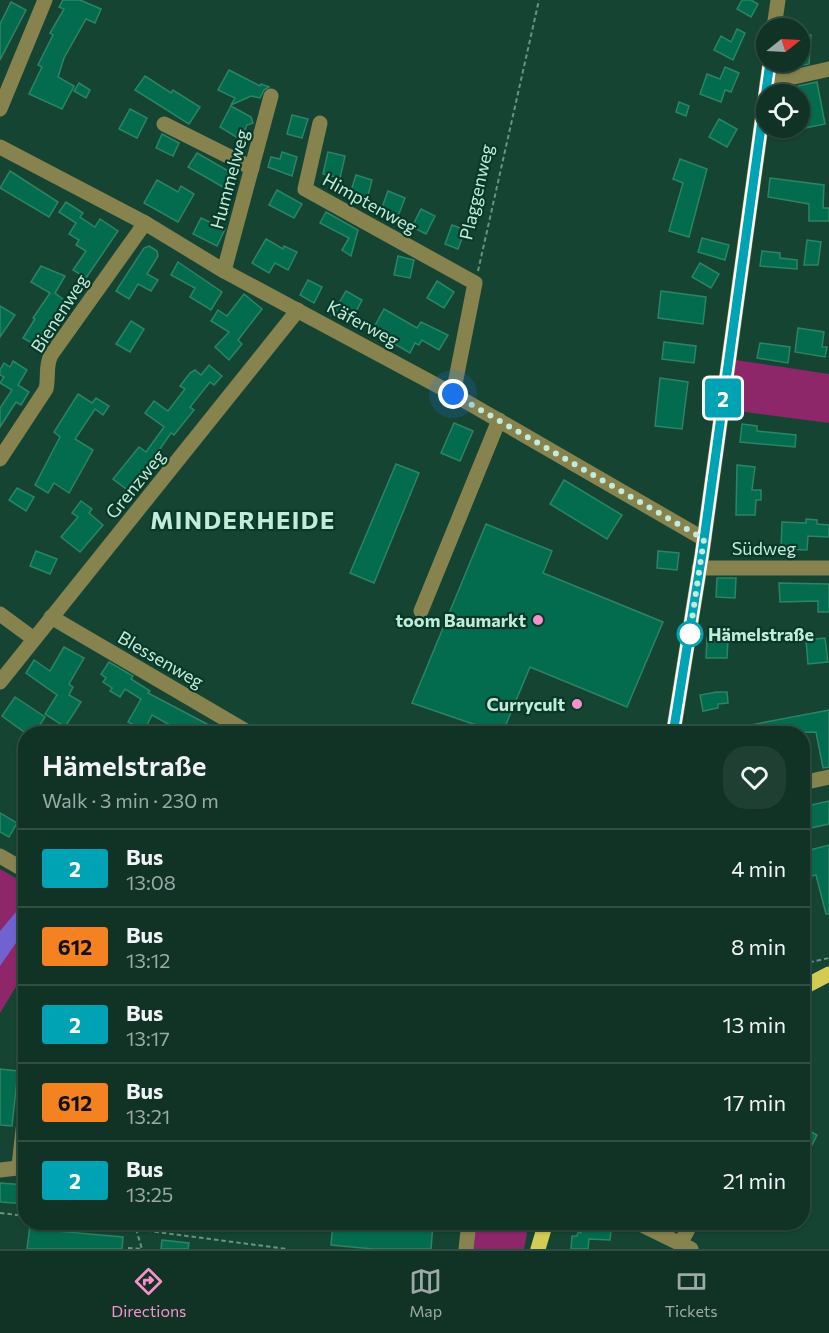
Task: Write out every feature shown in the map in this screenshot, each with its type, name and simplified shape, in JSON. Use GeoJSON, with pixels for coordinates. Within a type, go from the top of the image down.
{"type":"FeatureCollection","features":[{"type":"Feature","properties":{"kind":"main road"},"geometry":{"type":"LineString","coordinates":[[810,983],[829,974]]}},
{"type":"Feature","properties":{"kind":"main road"},"geometry":{"type":"LineString","coordinates":[[538,1249],[544,1230]]}},
{"type":"Feature","properties":{"kind":"street"},"geometry":{"type":"LineString","coordinates":[[0,110],[45,0]]}},
{"type":"Feature","properties":{"kind":"street"},"geometry":{"type":"LineString","coordinates":[[775,18],[778,0]]}},
{"type":"Feature","properties":{"kind":"street"},"geometry":{"type":"LineString","coordinates":[[768,83],[829,69]]}},
{"type":"Feature","properties":{"kind":"street"},"geometry":{"type":"LineString","coordinates":[[674,726],[704,539],[769,72]]}},
{"type":"Feature","properties":{"kind":"street","name":"Hummelweg"},"geometry":{"type":"LineString","coordinates":[[224,271],[271,96]]}},
{"type":"Feature","properties":{"kind":"street","name":"Himptenweg"},"geometry":{"type":"LineString","coordinates":[[320,123],[305,189],[475,283]]}},
{"type":"Feature","properties":{"kind":"street"},"geometry":{"type":"LineString","coordinates":[[164,124],[252,168]]}},
{"type":"Feature","properties":{"kind":"street","name":"Käferweg"},"geometry":{"type":"LineString","coordinates":[[0,147],[145,223],[224,271],[453,394],[704,539]]}},
{"type":"Feature","properties":{"kind":"street","name":"Bienenweg"},"geometry":{"type":"LineString","coordinates":[[0,459],[46,389],[48,377],[45,366],[51,355],[145,223]]}},
{"type":"Feature","properties":{"kind":"street"},"geometry":{"type":"LineString","coordinates":[[453,394],[475,283]]}},
{"type":"Feature","properties":{"kind":"street","name":"Grenzweg"},"geometry":{"type":"LineString","coordinates":[[0,682],[185,454],[298,310]]}},
{"type":"Feature","properties":{"kind":"street"},"geometry":{"type":"LineString","coordinates":[[421,611],[499,420]]}},
{"type":"Feature","properties":{"kind":"street","name":"Südweg"},"geometry":{"type":"LineString","coordinates":[[699,568],[829,568]]}},
{"type":"Feature","properties":{"kind":"street"},"geometry":{"type":"LineString","coordinates":[[0,614],[34,639]]}},
{"type":"Feature","properties":{"kind":"street","name":"Blessenweg"},"geometry":{"type":"LineString","coordinates":[[51,617],[237,726]]}},
{"type":"Feature","properties":{"kind":"street"},"geometry":{"type":"LineString","coordinates":[[810,781],[829,777]]}},
{"type":"Feature","properties":{"kind":"street"},"geometry":{"type":"LineString","coordinates":[[0,856],[18,866]]}},
{"type":"Feature","properties":{"kind":"street"},"geometry":{"type":"LineString","coordinates":[[0,1170],[18,1168]]}},
{"type":"Feature","properties":{"kind":"street"},"geometry":{"type":"LineString","coordinates":[[466,1249],[468,1230]]}},
{"type":"Feature","properties":{"kind":"street"},"geometry":{"type":"LineString","coordinates":[[652,1230],[686,1247],[690,1230]]}},
{"type":"Feature","properties":{"kind":"path","name":"Plaggenweg"},"geometry":{"type":"LineString","coordinates":[[475,283],[539,0]]}},
{"type":"Feature","properties":{"kind":"path"},"geometry":{"type":"LineString","coordinates":[[810,962],[829,958]]}},
{"type":"Feature","properties":{"kind":"path"},"geometry":{"type":"LineString","coordinates":[[0,1213],[18,1215]]}},
{"type":"Feature","properties":{"kind":"path"},"geometry":{"type":"LineString","coordinates":[[128,1248],[142,1249],[136,1230]]}},
{"type":"Feature","properties":{"kind":"path"},"geometry":{"type":"LineString","coordinates":[[143,1230],[287,1249]]}},
{"type":"Feature","properties":{"kind":"shaded area"},"geometry":{"type":"Polygon","coordinates":[[[736,360],[829,374],[829,423],[729,410],[736,360]]]}},
{"type":"Feature","properties":{"kind":"shaded area"},"geometry":{"type":"Polygon","coordinates":[[[0,869],[18,879],[18,983],[0,1013],[0,869]]]}},
{"type":"Feature","properties":{"kind":"shaded area"},"geometry":{"type":"Polygon","coordinates":[[[18,912],[18,940],[0,966],[0,931],[18,912]]]}},
{"type":"Feature","properties":{"kind":"shaded area"},"geometry":{"type":"Polygon","coordinates":[[[474,1230],[528,1230],[524,1249],[473,1249],[474,1230]]]}},
{"type":"Feature","properties":{"kind":"building"},"geometry":{"type":"Polygon","coordinates":[[[63,0],[80,0],[101,9],[95,23],[86,19],[64,58],[58,77],[74,86],[62,109],[29,94],[42,67],[38,65],[53,35],[50,33],[64,9],[59,7],[63,0]]]}},
{"type":"Feature","properties":{"kind":"building"},"geometry":{"type":"Polygon","coordinates":[[[742,0],[751,0],[758,4],[751,17],[737,9],[742,0]]]}},
{"type":"Feature","properties":{"kind":"building"},"geometry":{"type":"Polygon","coordinates":[[[11,2],[26,10],[0,60],[0,24],[11,2]]]}},
{"type":"Feature","properties":{"kind":"building"},"geometry":{"type":"Polygon","coordinates":[[[737,29],[745,33],[733,60],[714,50],[721,36],[731,42],[737,29]]]}},
{"type":"Feature","properties":{"kind":"building"},"geometry":{"type":"Polygon","coordinates":[[[725,67],[739,73],[731,92],[725,90],[721,102],[700,94],[707,74],[720,79],[725,67]]]}},
{"type":"Feature","properties":{"kind":"building"},"geometry":{"type":"Polygon","coordinates":[[[229,70],[260,86],[261,84],[269,87],[264,90],[260,98],[251,96],[231,105],[235,98],[218,90],[229,70]]]}},
{"type":"Feature","properties":{"kind":"building"},"geometry":{"type":"Polygon","coordinates":[[[145,76],[171,93],[173,90],[200,107],[189,124],[135,90],[145,76]]]}},
{"type":"Feature","properties":{"kind":"building"},"geometry":{"type":"Polygon","coordinates":[[[817,82],[825,124],[810,127],[810,84],[808,84],[817,82]]]}},
{"type":"Feature","properties":{"kind":"building"},"geometry":{"type":"Polygon","coordinates":[[[79,83],[90,90],[86,98],[74,91],[79,83]]]}},
{"type":"Feature","properties":{"kind":"building"},"geometry":{"type":"Polygon","coordinates":[[[679,102],[689,106],[686,116],[676,112],[679,102]]]}},
{"type":"Feature","properties":{"kind":"building"},"geometry":{"type":"Polygon","coordinates":[[[231,106],[251,117],[253,123],[247,125],[243,134],[246,143],[220,127],[231,106]]]}},
{"type":"Feature","properties":{"kind":"building"},"geometry":{"type":"Polygon","coordinates":[[[130,109],[147,118],[137,138],[119,129],[130,109]]]}},
{"type":"Feature","properties":{"kind":"building"},"geometry":{"type":"Polygon","coordinates":[[[292,115],[308,119],[302,138],[287,134],[292,115]]]}},
{"type":"Feature","properties":{"kind":"building"},"geometry":{"type":"Polygon","coordinates":[[[719,119],[737,129],[727,147],[709,137],[719,119]]]}},
{"type":"Feature","properties":{"kind":"building"},"geometry":{"type":"Polygon","coordinates":[[[162,134],[179,143],[173,156],[156,148],[162,134]]]}},
{"type":"Feature","properties":{"kind":"building"},"geometry":{"type":"Polygon","coordinates":[[[282,152],[297,157],[292,176],[268,167],[271,157],[280,159],[282,152]]]}},
{"type":"Feature","properties":{"kind":"building"},"geometry":{"type":"Polygon","coordinates":[[[328,152],[345,156],[340,178],[323,174],[328,152]]]}},
{"type":"Feature","properties":{"kind":"building"},"geometry":{"type":"Polygon","coordinates":[[[197,153],[237,176],[228,190],[188,167],[197,153]]]}},
{"type":"Feature","properties":{"kind":"building"},"geometry":{"type":"Polygon","coordinates":[[[680,159],[707,169],[689,237],[669,231],[683,183],[673,179],[680,159]]]}},
{"type":"Feature","properties":{"kind":"building"},"geometry":{"type":"Polygon","coordinates":[[[10,171],[58,202],[49,217],[0,188],[10,171]]]}},
{"type":"Feature","properties":{"kind":"building"},"geometry":{"type":"Polygon","coordinates":[[[356,175],[372,180],[367,199],[350,194],[356,175]]]}},
{"type":"Feature","properties":{"kind":"building"},"geometry":{"type":"Polygon","coordinates":[[[770,178],[824,185],[823,208],[829,208],[829,221],[809,221],[809,204],[768,197],[770,178]]]}},
{"type":"Feature","properties":{"kind":"building"},"geometry":{"type":"Polygon","coordinates":[[[157,180],[178,192],[181,186],[194,194],[178,222],[144,203],[157,180]]]}},
{"type":"Feature","properties":{"kind":"building"},"geometry":{"type":"Polygon","coordinates":[[[277,190],[302,204],[294,218],[269,205],[277,190]]]}},
{"type":"Feature","properties":{"kind":"building"},"geometry":{"type":"Polygon","coordinates":[[[388,191],[405,198],[397,219],[380,213],[388,191]]]}},
{"type":"Feature","properties":{"kind":"building"},"geometry":{"type":"Polygon","coordinates":[[[66,202],[83,213],[80,217],[95,227],[100,219],[118,231],[86,278],[73,270],[86,251],[76,245],[79,240],[69,234],[76,223],[59,212],[66,202]]]}},
{"type":"Feature","properties":{"kind":"building"},"geometry":{"type":"Polygon","coordinates":[[[421,209],[435,216],[426,234],[412,227],[421,209]]]}},
{"type":"Feature","properties":{"kind":"building"},"geometry":{"type":"Polygon","coordinates":[[[326,212],[358,230],[351,256],[342,250],[349,238],[320,223],[326,212]]]}},
{"type":"Feature","properties":{"kind":"building"},"geometry":{"type":"Polygon","coordinates":[[[201,218],[225,229],[217,246],[193,234],[201,218]]]}},
{"type":"Feature","properties":{"kind":"building"},"geometry":{"type":"Polygon","coordinates":[[[452,225],[465,230],[458,249],[445,244],[452,225]]]}},
{"type":"Feature","properties":{"kind":"building"},"geometry":{"type":"Polygon","coordinates":[[[702,238],[729,245],[725,260],[698,252],[702,238]]]}},
{"type":"Feature","properties":{"kind":"building"},"geometry":{"type":"Polygon","coordinates":[[[266,239],[283,249],[284,246],[297,252],[288,270],[275,263],[269,273],[252,263],[266,239]]]}},
{"type":"Feature","properties":{"kind":"building"},"geometry":{"type":"Polygon","coordinates":[[[807,240],[821,242],[818,265],[804,265],[807,240]]]}},
{"type":"Feature","properties":{"kind":"building"},"geometry":{"type":"Polygon","coordinates":[[[149,246],[157,251],[158,256],[147,274],[158,280],[151,291],[138,284],[129,299],[116,291],[144,248],[149,246]]]}},
{"type":"Feature","properties":{"kind":"building"},"geometry":{"type":"Polygon","coordinates":[[[762,251],[780,253],[780,258],[797,260],[797,269],[760,266],[762,251]]]}},
{"type":"Feature","properties":{"kind":"building"},"geometry":{"type":"Polygon","coordinates":[[[398,256],[414,260],[410,278],[394,275],[398,256]]]}},
{"type":"Feature","properties":{"kind":"building"},"geometry":{"type":"Polygon","coordinates":[[[178,262],[222,292],[211,310],[190,297],[195,288],[171,275],[178,262]]]}},
{"type":"Feature","properties":{"kind":"building"},"geometry":{"type":"Polygon","coordinates":[[[700,263],[719,274],[711,288],[692,277],[700,263]]]}},
{"type":"Feature","properties":{"kind":"building"},"geometry":{"type":"Polygon","coordinates":[[[41,266],[65,276],[55,293],[69,304],[59,318],[56,315],[37,346],[23,338],[50,293],[31,282],[41,266]]]}},
{"type":"Feature","properties":{"kind":"building"},"geometry":{"type":"Polygon","coordinates":[[[308,280],[322,287],[314,303],[300,295],[308,280]]]}},
{"type":"Feature","properties":{"kind":"building"},"geometry":{"type":"Polygon","coordinates":[[[437,281],[454,292],[444,308],[427,298],[437,281]]]}},
{"type":"Feature","properties":{"kind":"building"},"geometry":{"type":"Polygon","coordinates":[[[346,291],[362,300],[351,321],[334,312],[346,291]]]}},
{"type":"Feature","properties":{"kind":"building"},"geometry":{"type":"Polygon","coordinates":[[[661,291],[706,297],[703,324],[658,318],[661,291]]]}},
{"type":"Feature","properties":{"kind":"building"},"geometry":{"type":"Polygon","coordinates":[[[244,294],[262,309],[238,340],[242,344],[229,360],[215,347],[229,332],[211,321],[218,310],[227,316],[244,294]]]}},
{"type":"Feature","properties":{"kind":"building"},"geometry":{"type":"Polygon","coordinates":[[[0,306],[15,315],[0,337],[0,306]]]}},
{"type":"Feature","properties":{"kind":"building"},"geometry":{"type":"Polygon","coordinates":[[[384,309],[417,328],[421,322],[448,335],[439,350],[422,340],[419,345],[415,343],[410,353],[372,331],[384,309]]]}},
{"type":"Feature","properties":{"kind":"building"},"geometry":{"type":"Polygon","coordinates":[[[131,321],[144,329],[130,352],[116,344],[131,321]]]}},
{"type":"Feature","properties":{"kind":"building"},"geometry":{"type":"Polygon","coordinates":[[[798,328],[824,332],[822,347],[827,347],[825,357],[795,352],[798,328]]]}},
{"type":"Feature","properties":{"kind":"building"},"geometry":{"type":"Polygon","coordinates":[[[664,342],[696,346],[694,363],[662,359],[664,342]]]}},
{"type":"Feature","properties":{"kind":"building"},"geometry":{"type":"Polygon","coordinates":[[[760,343],[790,347],[788,363],[757,358],[760,343]]]}},
{"type":"Feature","properties":{"kind":"building"},"geometry":{"type":"Polygon","coordinates":[[[13,361],[27,370],[18,385],[29,392],[21,405],[16,402],[0,427],[0,408],[12,390],[0,383],[4,377],[0,375],[0,370],[4,363],[10,367],[13,361]]]}},
{"type":"Feature","properties":{"kind":"building"},"geometry":{"type":"Polygon","coordinates":[[[209,365],[222,376],[214,385],[210,382],[190,407],[194,410],[174,435],[171,433],[130,492],[113,479],[139,447],[146,452],[164,427],[145,413],[154,401],[168,411],[185,389],[180,386],[190,373],[195,370],[201,375],[209,365]]]}},
{"type":"Feature","properties":{"kind":"building"},"geometry":{"type":"Polygon","coordinates":[[[660,378],[688,382],[682,429],[655,426],[660,378]]]}},
{"type":"Feature","properties":{"kind":"building"},"geometry":{"type":"Polygon","coordinates":[[[78,394],[92,403],[96,398],[109,406],[103,415],[95,409],[75,439],[93,450],[69,493],[54,483],[48,493],[35,485],[60,437],[54,432],[78,394]]]}},
{"type":"Feature","properties":{"kind":"building"},"geometry":{"type":"Polygon","coordinates":[[[454,423],[473,431],[460,461],[441,453],[454,423]]]}},
{"type":"Feature","properties":{"kind":"building"},"geometry":{"type":"Polygon","coordinates":[[[742,424],[757,426],[757,431],[796,435],[795,447],[740,442],[742,424]]]}},
{"type":"Feature","properties":{"kind":"building"},"geometry":{"type":"Polygon","coordinates":[[[396,464],[419,473],[374,583],[350,573],[396,464]]]}},
{"type":"Feature","properties":{"kind":"building"},"geometry":{"type":"Polygon","coordinates":[[[737,465],[755,467],[752,490],[761,490],[761,500],[756,500],[755,515],[736,515],[737,465]]]}},
{"type":"Feature","properties":{"kind":"building"},"geometry":{"type":"Polygon","coordinates":[[[564,480],[622,515],[607,539],[550,504],[564,480]]]}},
{"type":"Feature","properties":{"kind":"building"},"geometry":{"type":"Polygon","coordinates":[[[17,488],[34,497],[26,511],[9,500],[17,488]]]}},
{"type":"Feature","properties":{"kind":"building"},"geometry":{"type":"Polygon","coordinates":[[[81,501],[92,509],[89,513],[103,525],[80,552],[61,537],[78,517],[72,513],[81,501]]]}},
{"type":"Feature","properties":{"kind":"building"},"geometry":{"type":"Polygon","coordinates":[[[806,519],[817,520],[817,524],[829,525],[829,537],[808,536],[807,550],[781,549],[782,522],[806,523],[806,519]]]}},
{"type":"Feature","properties":{"kind":"building"},"geometry":{"type":"Polygon","coordinates":[[[486,524],[552,551],[543,573],[663,622],[627,707],[530,667],[505,726],[479,726],[412,703],[486,524]]]}},
{"type":"Feature","properties":{"kind":"building"},"geometry":{"type":"Polygon","coordinates":[[[36,551],[57,559],[50,574],[30,566],[36,551]]]}},
{"type":"Feature","properties":{"kind":"building"},"geometry":{"type":"Polygon","coordinates":[[[658,551],[679,553],[677,570],[657,568],[658,551]]]}},
{"type":"Feature","properties":{"kind":"building"},"geometry":{"type":"Polygon","coordinates":[[[717,578],[736,578],[735,598],[716,597],[717,578]]]}},
{"type":"Feature","properties":{"kind":"building"},"geometry":{"type":"Polygon","coordinates":[[[779,583],[829,584],[829,612],[818,612],[818,601],[780,602],[779,583]]]}},
{"type":"Feature","properties":{"kind":"building"},"geometry":{"type":"Polygon","coordinates":[[[707,638],[728,639],[727,658],[706,658],[707,638]]]}},
{"type":"Feature","properties":{"kind":"building"},"geometry":{"type":"Polygon","coordinates":[[[825,638],[828,662],[808,664],[806,640],[825,638]]]}},
{"type":"Feature","properties":{"kind":"building"},"geometry":{"type":"Polygon","coordinates":[[[64,647],[84,658],[69,684],[73,687],[69,695],[81,702],[66,726],[45,714],[57,695],[26,673],[34,660],[50,671],[64,647]]]}},
{"type":"Feature","properties":{"kind":"building"},"geometry":{"type":"Polygon","coordinates":[[[109,662],[133,676],[131,679],[150,691],[148,693],[211,726],[172,726],[152,715],[146,726],[135,726],[128,722],[141,699],[125,689],[120,697],[110,691],[112,688],[103,682],[106,678],[101,674],[109,662]]]}},
{"type":"Feature","properties":{"kind":"building"},"geometry":{"type":"Polygon","coordinates":[[[727,692],[728,703],[718,704],[718,708],[703,711],[700,695],[727,692]]]}},
{"type":"Feature","properties":{"kind":"building"},"geometry":{"type":"Polygon","coordinates":[[[15,697],[45,717],[39,726],[18,728],[2,716],[15,697]]]}},
{"type":"Feature","properties":{"kind":"building"},"geometry":{"type":"Polygon","coordinates":[[[829,710],[829,767],[823,768],[816,732],[810,732],[810,726],[746,726],[829,710]]]}},
{"type":"Feature","properties":{"kind":"building"},"geometry":{"type":"Polygon","coordinates":[[[829,801],[829,824],[810,828],[810,805],[829,801]]]}},
{"type":"Feature","properties":{"kind":"building"},"geometry":{"type":"Polygon","coordinates":[[[0,813],[17,823],[9,837],[0,832],[0,813]]]}},
{"type":"Feature","properties":{"kind":"building"},"geometry":{"type":"Polygon","coordinates":[[[829,845],[829,914],[826,914],[816,875],[810,876],[810,850],[829,845]]]}},
{"type":"Feature","properties":{"kind":"building"},"geometry":{"type":"Polygon","coordinates":[[[0,1069],[18,1071],[12,1126],[0,1125],[0,1069]]]}},
{"type":"Feature","properties":{"kind":"building"},"geometry":{"type":"Polygon","coordinates":[[[810,1131],[817,1135],[812,1145],[810,1144],[810,1131]]]}},
{"type":"Feature","properties":{"kind":"building"},"geometry":{"type":"Polygon","coordinates":[[[0,1183],[18,1184],[18,1203],[0,1202],[0,1183]]]}},
{"type":"Feature","properties":{"kind":"building"},"geometry":{"type":"Polygon","coordinates":[[[29,1230],[123,1237],[122,1249],[27,1249],[29,1230]]]}},
{"type":"Feature","properties":{"kind":"building"},"geometry":{"type":"Polygon","coordinates":[[[332,1230],[432,1230],[431,1249],[373,1249],[331,1245],[332,1230]]]}},
{"type":"Feature","properties":{"kind":"building"},"geometry":{"type":"Polygon","coordinates":[[[581,1230],[611,1231],[610,1240],[589,1239],[588,1249],[571,1249],[572,1236],[577,1236],[578,1232],[581,1233],[581,1230]]]}},
{"type":"Feature","properties":{"kind":"building"},"geometry":{"type":"Polygon","coordinates":[[[162,1240],[189,1243],[188,1249],[161,1249],[162,1240]]]}},
{"type":"Feature","properties":{"kind":"bus line","name":"2"},"geometry":{"type":"LineString","coordinates":[[673,726],[682,687],[702,554],[769,72]]}},
{"type":"Feature","properties":{"kind":"place","name":"toom Baumarkt"},"geometry":{"type":"Point","coordinates":[538,620]}},
{"type":"Feature","properties":{"kind":"place","name":"Hämelstraße"},"geometry":{"type":"Point","coordinates":[690,634]}},
{"type":"Feature","properties":{"kind":"place","name":"Currycult"},"geometry":{"type":"Point","coordinates":[577,704]}},
{"type":"Feature","properties":{"kind":"district","name":"MINDERHEIDE"},"geometry":{"type":"Point","coordinates":[243,519]}},
{"type":"Feature","properties":{"kind":"route"},"geometry":{"type":"LineString","coordinates":[[453,394],[704,539],[689,639],[690,634]]}}]}
